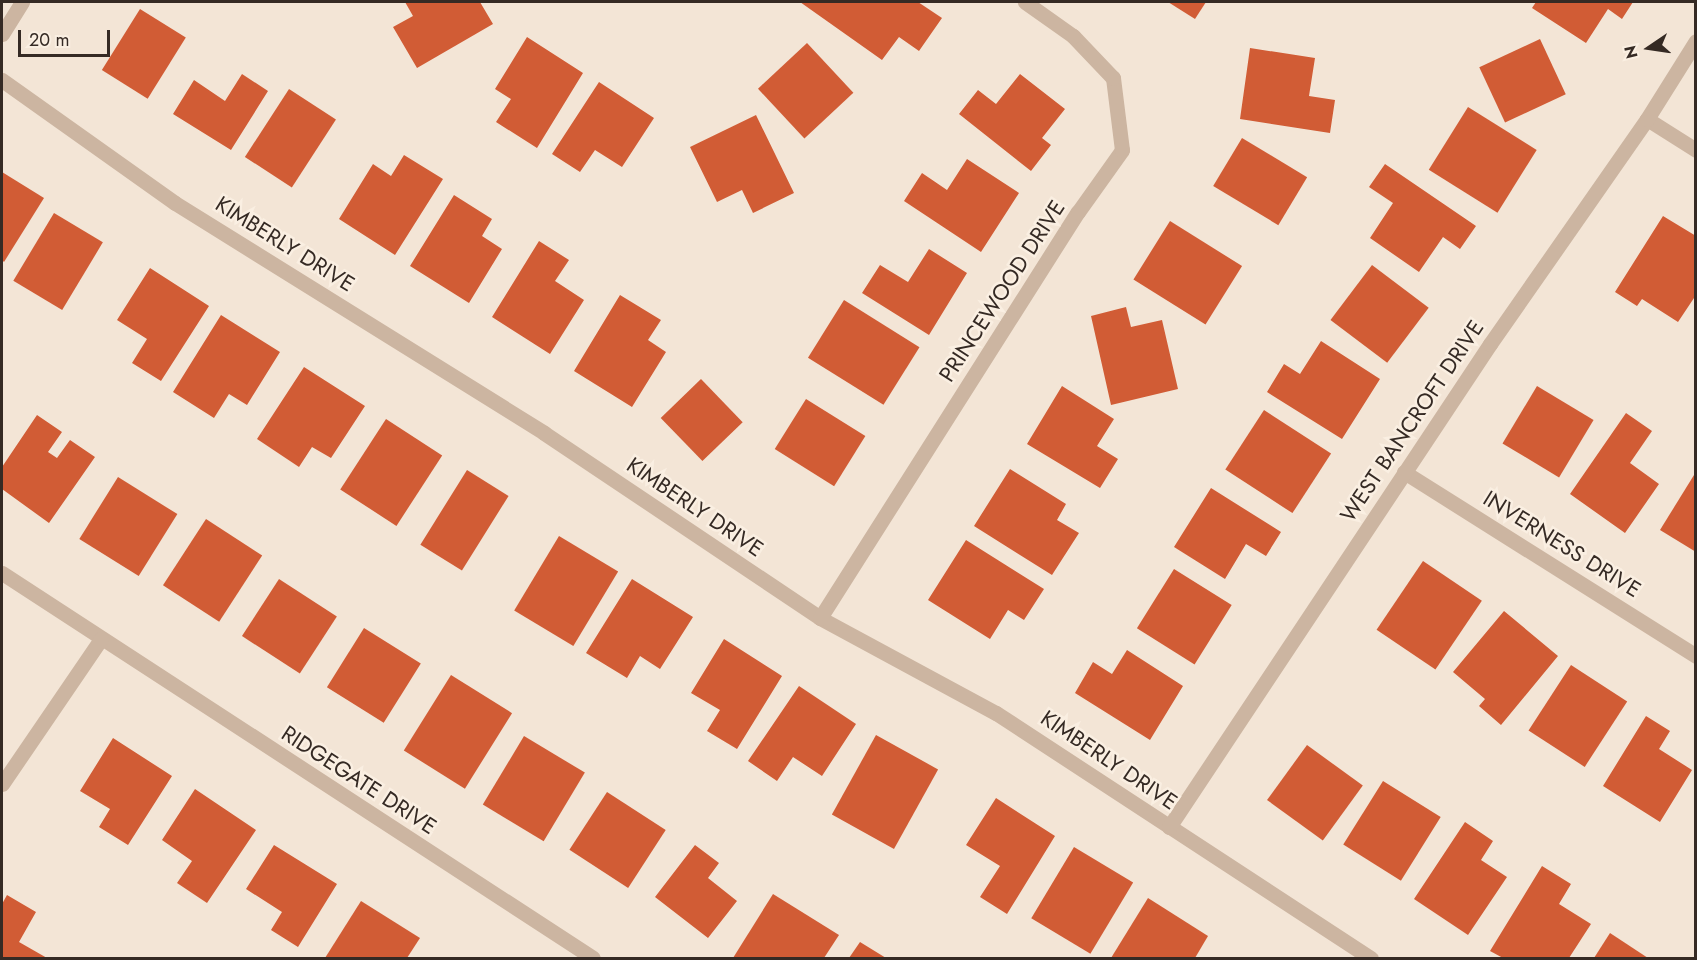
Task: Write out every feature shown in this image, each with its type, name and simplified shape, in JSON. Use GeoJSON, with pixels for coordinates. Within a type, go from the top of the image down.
{"type":"FeatureCollection","features":[{"type":"Feature","properties":{"kind":"street"},"geometry":{"type":"LineString","coordinates":[[2,33],[22,2]]}},
{"type":"Feature","properties":{"kind":"street","name":"PRINCEWOOD DRIVE"},"geometry":{"type":"LineString","coordinates":[[820,618],[1078,212],[1122,150],[1113,78],[1073,36],[1025,2]]}},
{"type":"Feature","properties":{"kind":"street","name":"WEST BANCROFT DRIVE"},"geometry":{"type":"LineString","coordinates":[[1169,827],[1404,472],[1647,119],[1695,41]]}},
{"type":"Feature","properties":{"kind":"street","name":"KIMBERLY DRIVE"},"geometry":{"type":"LineString","coordinates":[[2,80],[176,203],[544,433],[820,618],[996,713],[1371,958]]}},
{"type":"Feature","properties":{"kind":"street"},"geometry":{"type":"LineString","coordinates":[[1647,119],[1695,150]]}},
{"type":"Feature","properties":{"kind":"street","name":"INVERNESS DRIVE"},"geometry":{"type":"LineString","coordinates":[[1404,472],[1695,656]]}},
{"type":"Feature","properties":{"kind":"street","name":"RIDGEGATE DRIVE"},"geometry":{"type":"LineString","coordinates":[[2,573],[593,958]]}},
{"type":"Feature","properties":{"kind":"street"},"geometry":{"type":"LineString","coordinates":[[2,784],[101,639]]}},
{"type":"Feature","properties":{"kind":"building"},"geometry":{"type":"Polygon","coordinates":[[[405,2],[480,2],[493,24],[417,68],[393,27],[413,16],[405,2]]]}},
{"type":"Feature","properties":{"kind":"building"},"geometry":{"type":"Polygon","coordinates":[[[800,2],[918,2],[942,18],[919,51],[899,37],[882,60],[800,2]]]}},
{"type":"Feature","properties":{"kind":"building"},"geometry":{"type":"Polygon","coordinates":[[[1168,2],[1206,2],[1195,19],[1168,2]]]}},
{"type":"Feature","properties":{"kind":"building"},"geometry":{"type":"Polygon","coordinates":[[[1536,2],[1633,2],[1622,19],[1608,9],[1586,43],[1532,8],[1536,2]]]}},
{"type":"Feature","properties":{"kind":"building"},"geometry":{"type":"Polygon","coordinates":[[[140,9],[186,38],[148,99],[102,70],[140,9]]]}},
{"type":"Feature","properties":{"kind":"building"},"geometry":{"type":"Polygon","coordinates":[[[527,37],[583,73],[537,148],[496,122],[511,99],[495,89],[527,37]]]}},
{"type":"Feature","properties":{"kind":"building"},"geometry":{"type":"Polygon","coordinates":[[[1540,39],[1566,94],[1505,123],[1479,67],[1540,39]]]}},
{"type":"Feature","properties":{"kind":"building"},"geometry":{"type":"Polygon","coordinates":[[[807,43],[853,93],[804,138],[758,89],[807,43]]]}},
{"type":"Feature","properties":{"kind":"building"},"geometry":{"type":"Polygon","coordinates":[[[1250,48],[1315,58],[1309,96],[1335,100],[1330,133],[1240,119],[1250,48]]]}},
{"type":"Feature","properties":{"kind":"building"},"geometry":{"type":"Polygon","coordinates":[[[242,74],[268,91],[231,150],[173,114],[194,80],[225,101],[242,74]]]}},
{"type":"Feature","properties":{"kind":"building"},"geometry":{"type":"Polygon","coordinates":[[[1020,74],[1065,109],[1042,138],[1051,145],[1031,171],[959,114],[978,90],[996,104],[1020,74]]]}},
{"type":"Feature","properties":{"kind":"building"},"geometry":{"type":"Polygon","coordinates":[[[599,82],[654,118],[622,167],[595,150],[580,172],[552,154],[599,82]]]}},
{"type":"Feature","properties":{"kind":"building"},"geometry":{"type":"Polygon","coordinates":[[[289,89],[336,119],[292,187],[245,157],[289,89]]]}},
{"type":"Feature","properties":{"kind":"building"},"geometry":{"type":"Polygon","coordinates":[[[1468,107],[1537,150],[1497,213],[1429,170],[1468,107]]]}},
{"type":"Feature","properties":{"kind":"building"},"geometry":{"type":"Polygon","coordinates":[[[756,115],[794,193],[753,213],[742,190],[717,202],[690,147],[756,115]]]}},
{"type":"Feature","properties":{"kind":"building"},"geometry":{"type":"Polygon","coordinates":[[[1242,138],[1307,177],[1278,225],[1213,186],[1242,138]]]}},
{"type":"Feature","properties":{"kind":"building"},"geometry":{"type":"Polygon","coordinates":[[[404,155],[443,179],[395,255],[339,219],[373,164],[391,176],[404,155]]]}},
{"type":"Feature","properties":{"kind":"building"},"geometry":{"type":"Polygon","coordinates":[[[967,159],[1019,193],[981,252],[904,201],[922,173],[947,190],[967,159]]]}},
{"type":"Feature","properties":{"kind":"building"},"geometry":{"type":"Polygon","coordinates":[[[1385,164],[1476,226],[1460,249],[1443,237],[1419,272],[1370,238],[1393,203],[1369,187],[1385,164]]]}},
{"type":"Feature","properties":{"kind":"building"},"geometry":{"type":"Polygon","coordinates":[[[2,172],[44,198],[4,262],[2,260],[2,172]]]}},
{"type":"Feature","properties":{"kind":"building"},"geometry":{"type":"Polygon","coordinates":[[[454,195],[492,219],[482,236],[502,249],[469,303],[410,266],[454,195]]]}},
{"type":"Feature","properties":{"kind":"building"},"geometry":{"type":"Polygon","coordinates":[[[54,213],[103,242],[62,310],[13,281],[54,213]]]}},
{"type":"Feature","properties":{"kind":"building"},"geometry":{"type":"Polygon","coordinates":[[[1663,216],[1696,236],[1696,295],[1678,322],[1642,299],[1637,306],[1615,292],[1663,216]]]}},
{"type":"Feature","properties":{"kind":"building"},"geometry":{"type":"Polygon","coordinates":[[[1170,221],[1242,266],[1206,325],[1133,280],[1170,221]]]}},
{"type":"Feature","properties":{"kind":"building"},"geometry":{"type":"Polygon","coordinates":[[[539,241],[569,260],[555,281],[584,300],[550,354],[492,317],[539,241]]]}},
{"type":"Feature","properties":{"kind":"building"},"geometry":{"type":"Polygon","coordinates":[[[929,249],[967,273],[929,335],[862,293],[880,265],[908,282],[929,249]]]}},
{"type":"Feature","properties":{"kind":"building"},"geometry":{"type":"Polygon","coordinates":[[[1372,265],[1429,308],[1387,363],[1330,320],[1372,265]]]}},
{"type":"Feature","properties":{"kind":"building"},"geometry":{"type":"Polygon","coordinates":[[[150,268],[209,306],[161,381],[132,363],[147,339],[117,320],[150,268]]]}},
{"type":"Feature","properties":{"kind":"building"},"geometry":{"type":"Polygon","coordinates":[[[620,295],[661,320],[648,340],[666,352],[632,407],[574,371],[620,295]]]}},
{"type":"Feature","properties":{"kind":"building"},"geometry":{"type":"Polygon","coordinates":[[[844,300],[919,347],[883,405],[808,358],[844,300]]]}},
{"type":"Feature","properties":{"kind":"building"},"geometry":{"type":"Polygon","coordinates":[[[1126,307],[1131,327],[1162,320],[1178,389],[1111,405],[1091,316],[1126,307]]]}},
{"type":"Feature","properties":{"kind":"building"},"geometry":{"type":"Polygon","coordinates":[[[221,315],[280,352],[247,405],[229,394],[214,418],[173,392],[221,315]]]}},
{"type":"Feature","properties":{"kind":"building"},"geometry":{"type":"Polygon","coordinates":[[[1321,341],[1380,379],[1342,439],[1267,392],[1284,364],[1300,374],[1321,341]]]}},
{"type":"Feature","properties":{"kind":"building"},"geometry":{"type":"Polygon","coordinates":[[[304,367],[365,406],[331,458],[312,447],[299,467],[257,439],[304,367]]]}},
{"type":"Feature","properties":{"kind":"building"},"geometry":{"type":"Polygon","coordinates":[[[701,379],[743,422],[702,461],[661,418],[701,379]]]}},
{"type":"Feature","properties":{"kind":"building"},"geometry":{"type":"Polygon","coordinates":[[[1062,386],[1114,419],[1097,446],[1118,459],[1100,488],[1027,444],[1062,386]]]}},
{"type":"Feature","properties":{"kind":"building"},"geometry":{"type":"Polygon","coordinates":[[[1537,386],[1594,420],[1559,477],[1502,443],[1537,386]]]}},
{"type":"Feature","properties":{"kind":"building"},"geometry":{"type":"Polygon","coordinates":[[[806,399],[865,436],[834,486],[775,449],[806,399]]]}},
{"type":"Feature","properties":{"kind":"building"},"geometry":{"type":"Polygon","coordinates":[[[1264,410],[1331,454],[1292,513],[1225,470],[1264,410]]]}},
{"type":"Feature","properties":{"kind":"building"},"geometry":{"type":"Polygon","coordinates":[[[1626,413],[1652,431],[1630,463],[1659,484],[1625,533],[1570,494],[1626,413]]]}},
{"type":"Feature","properties":{"kind":"building"},"geometry":{"type":"Polygon","coordinates":[[[37,415],[62,432],[48,452],[57,458],[70,440],[95,457],[49,523],[2,489],[2,467],[37,415]]]}},
{"type":"Feature","properties":{"kind":"building"},"geometry":{"type":"Polygon","coordinates":[[[386,419],[442,455],[396,526],[340,489],[386,419]]]}},
{"type":"Feature","properties":{"kind":"building"},"geometry":{"type":"Polygon","coordinates":[[[1010,469],[1066,504],[1057,520],[1079,533],[1052,575],[974,526],[1010,469]]]}},
{"type":"Feature","properties":{"kind":"building"},"geometry":{"type":"Polygon","coordinates":[[[467,470],[509,496],[462,571],[420,545],[467,470]]]}},
{"type":"Feature","properties":{"kind":"building"},"geometry":{"type":"Polygon","coordinates":[[[1694,475],[1696,476],[1696,552],[1660,530],[1694,475]]]}},
{"type":"Feature","properties":{"kind":"building"},"geometry":{"type":"Polygon","coordinates":[[[118,477],[177,514],[139,576],[79,539],[118,477]]]}},
{"type":"Feature","properties":{"kind":"building"},"geometry":{"type":"Polygon","coordinates":[[[1211,488],[1281,532],[1266,556],[1246,544],[1225,579],[1174,547],[1211,488]]]}},
{"type":"Feature","properties":{"kind":"building"},"geometry":{"type":"Polygon","coordinates":[[[206,519],[262,555],[219,622],[163,585],[206,519]]]}},
{"type":"Feature","properties":{"kind":"building"},"geometry":{"type":"Polygon","coordinates":[[[559,536],[618,572],[573,646],[514,611],[559,536]]]}},
{"type":"Feature","properties":{"kind":"building"},"geometry":{"type":"Polygon","coordinates":[[[966,540],[1044,589],[1024,620],[1008,610],[990,639],[928,600],[966,540]]]}},
{"type":"Feature","properties":{"kind":"building"},"geometry":{"type":"Polygon","coordinates":[[[1423,561],[1482,601],[1435,670],[1377,630],[1423,561]]]}},
{"type":"Feature","properties":{"kind":"building"},"geometry":{"type":"Polygon","coordinates":[[[1174,569],[1232,605],[1195,664],[1137,628],[1174,569]]]}},
{"type":"Feature","properties":{"kind":"building"},"geometry":{"type":"Polygon","coordinates":[[[279,579],[337,617],[300,674],[242,636],[279,579]]]}},
{"type":"Feature","properties":{"kind":"building"},"geometry":{"type":"Polygon","coordinates":[[[632,579],[693,617],[660,669],[640,656],[627,678],[586,653],[632,579]]]}},
{"type":"Feature","properties":{"kind":"building"},"geometry":{"type":"Polygon","coordinates":[[[1504,611],[1558,656],[1501,725],[1479,706],[1485,699],[1453,672],[1504,611]]]}},
{"type":"Feature","properties":{"kind":"building"},"geometry":{"type":"Polygon","coordinates":[[[364,628],[421,664],[384,723],[327,687],[364,628]]]}},
{"type":"Feature","properties":{"kind":"building"},"geometry":{"type":"Polygon","coordinates":[[[724,639],[782,676],[737,749],[707,731],[720,710],[691,693],[724,639]]]}},
{"type":"Feature","properties":{"kind":"building"},"geometry":{"type":"Polygon","coordinates":[[[1127,650],[1183,686],[1150,740],[1075,693],[1093,662],[1112,674],[1127,650]]]}},
{"type":"Feature","properties":{"kind":"building"},"geometry":{"type":"Polygon","coordinates":[[[1571,665],[1627,701],[1585,767],[1529,730],[1571,665]]]}},
{"type":"Feature","properties":{"kind":"building"},"geometry":{"type":"Polygon","coordinates":[[[451,675],[512,713],[465,789],[404,750],[451,675]]]}},
{"type":"Feature","properties":{"kind":"building"},"geometry":{"type":"Polygon","coordinates":[[[799,686],[856,724],[822,776],[793,757],[777,781],[748,761],[799,686]]]}},
{"type":"Feature","properties":{"kind":"building"},"geometry":{"type":"Polygon","coordinates":[[[1646,716],[1670,731],[1659,749],[1692,770],[1660,822],[1603,786],[1646,716]]]}},
{"type":"Feature","properties":{"kind":"building"},"geometry":{"type":"Polygon","coordinates":[[[876,735],[938,769],[894,849],[832,815],[876,735]]]}},
{"type":"Feature","properties":{"kind":"building"},"geometry":{"type":"Polygon","coordinates":[[[524,736],[585,773],[544,841],[483,805],[524,736]]]}},
{"type":"Feature","properties":{"kind":"building"},"geometry":{"type":"Polygon","coordinates":[[[113,738],[172,776],[128,845],[99,827],[110,809],[80,791],[113,738]]]}},
{"type":"Feature","properties":{"kind":"building"},"geometry":{"type":"Polygon","coordinates":[[[1307,745],[1363,786],[1323,841],[1267,800],[1307,745]]]}},
{"type":"Feature","properties":{"kind":"building"},"geometry":{"type":"Polygon","coordinates":[[[1383,781],[1441,817],[1401,881],[1343,845],[1383,781]]]}},
{"type":"Feature","properties":{"kind":"building"},"geometry":{"type":"Polygon","coordinates":[[[195,789],[256,830],[207,903],[177,883],[192,861],[162,840],[195,789]]]}},
{"type":"Feature","properties":{"kind":"building"},"geometry":{"type":"Polygon","coordinates":[[[607,792],[666,830],[628,888],[569,850],[607,792]]]}},
{"type":"Feature","properties":{"kind":"building"},"geometry":{"type":"Polygon","coordinates":[[[996,798],[1055,836],[1007,914],[980,897],[1000,866],[966,845],[996,798]]]}},
{"type":"Feature","properties":{"kind":"building"},"geometry":{"type":"Polygon","coordinates":[[[1465,822],[1493,841],[1481,860],[1507,877],[1468,935],[1414,899],[1465,822]]]}},
{"type":"Feature","properties":{"kind":"building"},"geometry":{"type":"Polygon","coordinates":[[[274,845],[337,884],[298,947],[271,930],[282,912],[246,889],[274,845]]]}},
{"type":"Feature","properties":{"kind":"building"},"geometry":{"type":"Polygon","coordinates":[[[695,845],[719,863],[708,878],[737,901],[708,938],[655,897],[695,845]]]}},
{"type":"Feature","properties":{"kind":"building"},"geometry":{"type":"Polygon","coordinates":[[[1074,847],[1133,883],[1090,954],[1031,918],[1074,847]]]}},
{"type":"Feature","properties":{"kind":"building"},"geometry":{"type":"Polygon","coordinates":[[[1542,866],[1571,884],[1559,904],[1591,924],[1569,958],[1503,958],[1490,951],[1542,866]]]}},
{"type":"Feature","properties":{"kind":"building"},"geometry":{"type":"Polygon","coordinates":[[[773,894],[839,935],[824,958],[733,958],[773,894]]]}},
{"type":"Feature","properties":{"kind":"building"},"geometry":{"type":"Polygon","coordinates":[[[7,895],[36,912],[19,942],[47,958],[2,958],[2,904],[7,895]]]}},
{"type":"Feature","properties":{"kind":"building"},"geometry":{"type":"Polygon","coordinates":[[[1148,898],[1208,936],[1195,958],[1111,958],[1148,898]]]}},
{"type":"Feature","properties":{"kind":"building"},"geometry":{"type":"Polygon","coordinates":[[[361,901],[420,938],[407,958],[325,958],[361,901]]]}},
{"type":"Feature","properties":{"kind":"building"},"geometry":{"type":"Polygon","coordinates":[[[1610,933],[1648,958],[1594,958],[1610,933]]]}},
{"type":"Feature","properties":{"kind":"building"},"geometry":{"type":"Polygon","coordinates":[[[860,942],[886,958],[849,958],[860,942]]]}}]}
